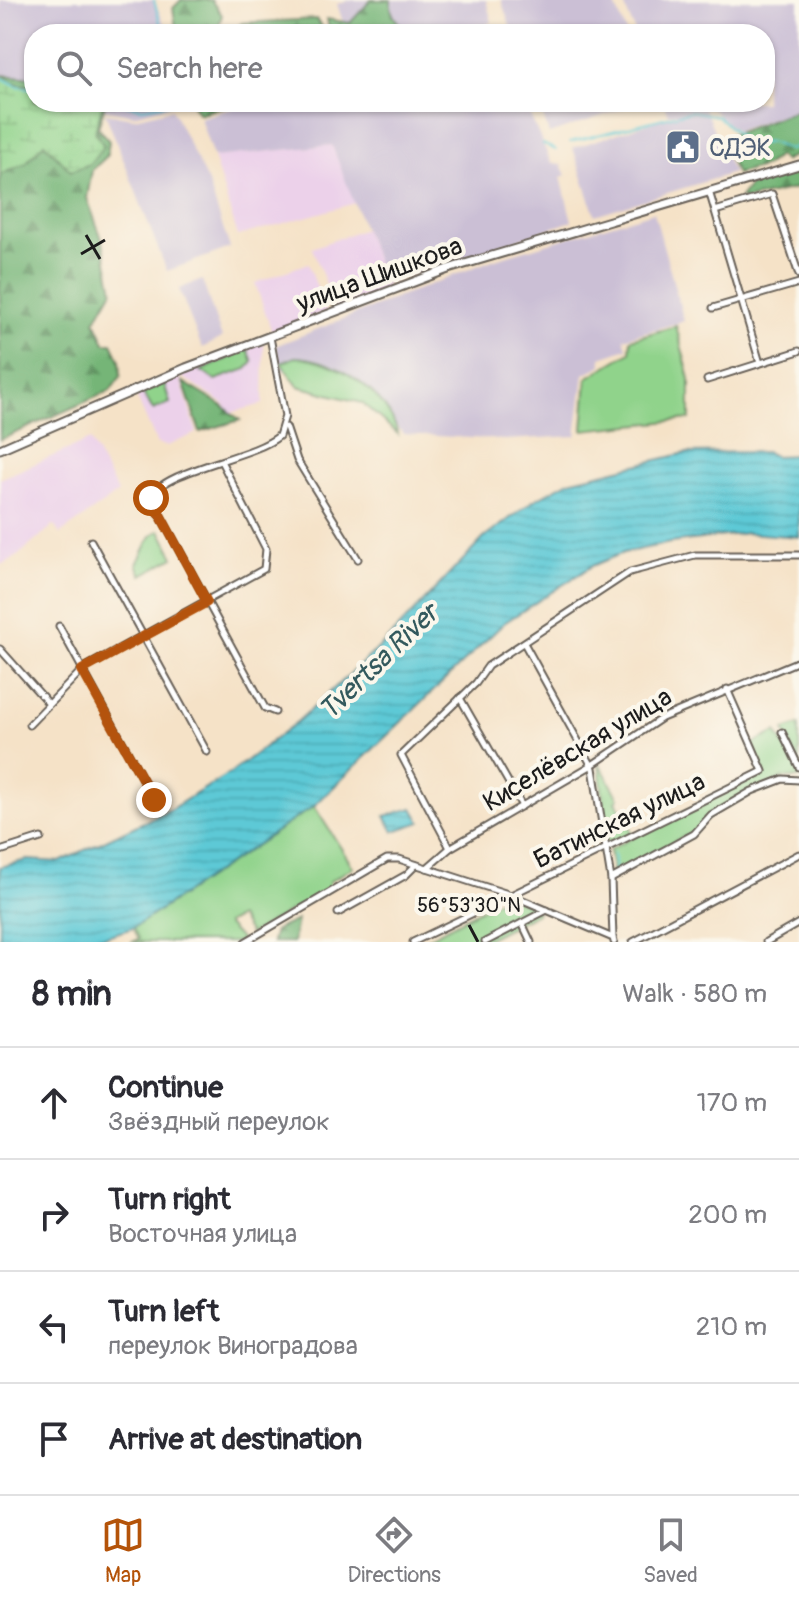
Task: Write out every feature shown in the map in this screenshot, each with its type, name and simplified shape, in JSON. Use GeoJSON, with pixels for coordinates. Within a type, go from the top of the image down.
{"type":"FeatureCollection","features":[{"type":"Feature","properties":{"kind":"main road","name":"улица Шишкова"},"geometry":{"type":"LineString","coordinates":[[0,449],[269,336],[486,256],[784,170],[799,163]]}},
{"type":"Feature","properties":{"kind":"street"},"geometry":{"type":"LineString","coordinates":[[709,191],[760,363]]}},
{"type":"Feature","properties":{"kind":"street"},"geometry":{"type":"LineString","coordinates":[[715,211],[772,194],[799,275]]}},
{"type":"Feature","properties":{"kind":"street"},"geometry":{"type":"LineString","coordinates":[[713,308],[799,283]]}},
{"type":"Feature","properties":{"kind":"street"},"geometry":{"type":"LineString","coordinates":[[269,336],[284,399],[285,422],[297,460],[358,559]]}},
{"type":"Feature","properties":{"kind":"street"},"geometry":{"type":"LineString","coordinates":[[707,380],[799,351]]}},
{"type":"Feature","properties":{"kind":"street"},"geometry":{"type":"LineString","coordinates":[[275,712],[265,708],[151,496],[157,488],[178,477],[272,442],[279,436],[285,422]]}},
{"type":"Feature","properties":{"kind":"street"},"geometry":{"type":"LineString","coordinates":[[29,725],[82,670],[259,575],[267,562],[266,549],[222,462]]}},
{"type":"Feature","properties":{"kind":"street"},"geometry":{"type":"LineString","coordinates":[[91,541],[207,752]]}},
{"type":"Feature","properties":{"kind":"street"},"geometry":{"type":"LineString","coordinates":[[450,848],[401,755],[488,666],[619,578],[656,563],[695,555],[799,555]]}},
{"type":"Feature","properties":{"kind":"street"},"geometry":{"type":"LineString","coordinates":[[59,626],[154,800]]}},
{"type":"Feature","properties":{"kind":"street"},"geometry":{"type":"LineString","coordinates":[[245,942],[387,859],[399,859],[511,895],[613,940],[611,879],[592,765],[524,643]]}},
{"type":"Feature","properties":{"kind":"street"},"geometry":{"type":"LineString","coordinates":[[0,649],[49,704]]}},
{"type":"Feature","properties":{"kind":"street","name":"Киселёвская улица"},"geometry":{"type":"LineString","coordinates":[[427,868],[450,848],[592,765],[662,718],[799,661]]}},
{"type":"Feature","properties":{"kind":"street","name":"Батинская улица"},"geometry":{"type":"LineString","coordinates":[[413,942],[490,905],[499,896],[511,895],[763,771],[727,689]]}},
{"type":"Feature","properties":{"kind":"street"},"geometry":{"type":"LineString","coordinates":[[460,698],[522,806]]}},
{"type":"Feature","properties":{"kind":"street"},"geometry":{"type":"LineString","coordinates":[[782,732],[799,767]]}},
{"type":"Feature","properties":{"kind":"street","name":"Батинская улица"},"geometry":{"type":"LineString","coordinates":[[611,879],[694,834],[711,815],[752,791],[783,779],[799,780]]}},
{"type":"Feature","properties":{"kind":"street"},"geometry":{"type":"LineString","coordinates":[[0,851],[41,838]]}},
{"type":"Feature","properties":{"kind":"street"},"geometry":{"type":"LineString","coordinates":[[633,942],[799,854]]}},
{"type":"Feature","properties":{"kind":"street"},"geometry":{"type":"LineString","coordinates":[[338,913],[406,875],[416,865]]}},
{"type":"Feature","properties":{"kind":"street","name":"Батинская улица"},"geometry":{"type":"LineString","coordinates":[[485,942],[548,910]]}},
{"type":"Feature","properties":{"kind":"street"},"geometry":{"type":"LineString","coordinates":[[522,923],[531,942]]}},
{"type":"Feature","properties":{"kind":"street"},"geometry":{"type":"LineString","coordinates":[[766,942],[799,923]]}},
{"type":"Feature","properties":{"kind":"shaded area"},"geometry":{"type":"Polygon","coordinates":[[[0,0],[154,0],[165,24],[24,24],[24,92],[0,82],[0,0]]]}},
{"type":"Feature","properties":{"kind":"shaded area"},"geometry":{"type":"Polygon","coordinates":[[[350,0],[486,0],[492,22],[344,24],[337,4],[350,0]]]}},
{"type":"Feature","properties":{"kind":"shaded area"},"geometry":{"type":"Polygon","coordinates":[[[501,0],[613,0],[623,24],[509,24],[501,0]]]}},
{"type":"Feature","properties":{"kind":"shaded area"},"geometry":{"type":"Polygon","coordinates":[[[622,0],[799,0],[799,108],[736,131],[715,112],[775,112],[775,24],[632,24],[622,0]]]}},
{"type":"Feature","properties":{"kind":"shaded area"},"geometry":{"type":"Polygon","coordinates":[[[118,112],[145,112],[134,115],[118,112]]]}},
{"type":"Feature","properties":{"kind":"shaded area"},"geometry":{"type":"Polygon","coordinates":[[[173,112],[208,183],[230,248],[167,271],[105,113],[134,118],[173,112]]]}},
{"type":"Feature","properties":{"kind":"shaded area"},"geometry":{"type":"Polygon","coordinates":[[[220,112],[528,112],[551,162],[561,165],[566,175],[561,177],[572,221],[385,284],[332,145],[213,157],[200,118],[220,112]]]}},
{"type":"Feature","properties":{"kind":"shaded area"},"geometry":{"type":"Polygon","coordinates":[[[541,112],[613,112],[549,134],[541,112]]]}},
{"type":"Feature","properties":{"kind":"shaded area"},"geometry":{"type":"Polygon","coordinates":[[[667,112],[706,112],[733,173],[595,215],[573,148],[680,113],[667,112]]]}},
{"type":"Feature","properties":{"kind":"shaded area"},"geometry":{"type":"Polygon","coordinates":[[[332,145],[355,203],[238,236],[213,157],[332,145]]]}},
{"type":"Feature","properties":{"kind":"shaded area"},"geometry":{"type":"Polygon","coordinates":[[[654,212],[684,321],[624,338],[627,348],[601,357],[602,365],[584,374],[576,436],[505,440],[404,434],[364,394],[304,365],[283,371],[275,346],[495,259],[654,212]]]}},
{"type":"Feature","properties":{"kind":"shaded area"},"geometry":{"type":"Polygon","coordinates":[[[364,229],[387,290],[336,309],[328,301],[326,284],[312,248],[364,229]]]}},
{"type":"Feature","properties":{"kind":"shaded area"},"geometry":{"type":"Polygon","coordinates":[[[308,263],[326,312],[272,332],[255,283],[308,263]]]}},
{"type":"Feature","properties":{"kind":"shaded area"},"geometry":{"type":"Polygon","coordinates":[[[202,280],[222,338],[202,348],[179,289],[202,280]]]}},
{"type":"Feature","properties":{"kind":"shaded area"},"geometry":{"type":"Polygon","coordinates":[[[264,341],[263,404],[230,413],[224,404],[179,375],[197,433],[167,446],[157,444],[135,393],[178,374],[264,341]]]}},
{"type":"Feature","properties":{"kind":"shaded area"},"geometry":{"type":"Polygon","coordinates":[[[90,440],[118,493],[60,534],[54,525],[15,558],[0,565],[0,479],[90,440]]]}},
{"type":"Feature","properties":{"kind":"green space"},"geometry":{"type":"Polygon","coordinates":[[[181,0],[211,0],[222,15],[219,24],[175,24],[173,8],[181,0]]]}},
{"type":"Feature","properties":{"kind":"green space"},"geometry":{"type":"Polygon","coordinates":[[[371,0],[391,0],[392,12],[401,24],[328,24],[327,19],[350,23],[371,0]]]}},
{"type":"Feature","properties":{"kind":"green space"},"geometry":{"type":"Polygon","coordinates":[[[316,19],[320,24],[241,24],[316,19]]]}},
{"type":"Feature","properties":{"kind":"green space"},"geometry":{"type":"Polygon","coordinates":[[[0,74],[24,85],[24,112],[100,112],[95,132],[104,146],[90,164],[71,171],[44,143],[26,163],[0,175],[0,74]]]}},
{"type":"Feature","properties":{"kind":"green space"},"geometry":{"type":"Polygon","coordinates":[[[0,75],[24,77],[24,112],[103,112],[98,128],[109,141],[107,156],[92,170],[87,198],[103,242],[113,290],[95,321],[105,343],[112,343],[120,360],[121,376],[110,391],[0,440],[0,75]]]}},
{"type":"Feature","properties":{"kind":"green space"},"geometry":{"type":"Polygon","coordinates":[[[799,109],[799,153],[784,161],[778,156],[766,166],[736,174],[723,141],[728,136],[799,109]]]}},
{"type":"Feature","properties":{"kind":"green space"},"geometry":{"type":"Polygon","coordinates":[[[799,169],[799,185],[794,189],[744,200],[740,198],[749,186],[799,169]]]}},
{"type":"Feature","properties":{"kind":"green space"},"geometry":{"type":"Polygon","coordinates":[[[676,326],[690,379],[690,419],[583,430],[587,378],[630,352],[631,339],[676,326]]]}},
{"type":"Feature","properties":{"kind":"green space"},"geometry":{"type":"Polygon","coordinates":[[[248,349],[253,362],[247,369],[215,380],[201,371],[248,349]]]}},
{"type":"Feature","properties":{"kind":"green space"},"geometry":{"type":"Polygon","coordinates":[[[295,357],[327,364],[358,381],[384,406],[398,434],[362,403],[298,386],[281,363],[295,357]]]}},
{"type":"Feature","properties":{"kind":"green space"},"geometry":{"type":"Polygon","coordinates":[[[183,382],[223,406],[240,420],[200,432],[183,382]]]}},
{"type":"Feature","properties":{"kind":"green space"},"geometry":{"type":"Polygon","coordinates":[[[164,383],[170,403],[153,410],[143,393],[164,383]]]}},
{"type":"Feature","properties":{"kind":"green space"},"geometry":{"type":"Polygon","coordinates":[[[160,530],[174,557],[142,575],[137,564],[151,536],[160,530]]]}},
{"type":"Feature","properties":{"kind":"green space"},"geometry":{"type":"Polygon","coordinates":[[[799,725],[799,765],[784,730],[799,725]]]}},
{"type":"Feature","properties":{"kind":"green space"},"geometry":{"type":"Polygon","coordinates":[[[776,732],[799,770],[799,778],[783,778],[711,814],[692,833],[638,859],[613,877],[609,851],[612,848],[764,772],[752,744],[776,732]]]}},
{"type":"Feature","properties":{"kind":"green space"},"geometry":{"type":"Polygon","coordinates":[[[599,763],[619,798],[616,801],[633,834],[608,845],[599,763]]]}},
{"type":"Feature","properties":{"kind":"green space"},"geometry":{"type":"Polygon","coordinates":[[[314,806],[353,867],[329,882],[330,888],[250,934],[239,917],[226,924],[241,940],[237,942],[131,942],[139,939],[133,928],[314,806]]]}},
{"type":"Feature","properties":{"kind":"green space"},"geometry":{"type":"Polygon","coordinates":[[[506,896],[534,906],[537,913],[481,942],[420,942],[506,896]]]}},
{"type":"Feature","properties":{"kind":"green space"},"geometry":{"type":"Polygon","coordinates":[[[297,920],[293,942],[272,942],[275,930],[297,920]]]}},
{"type":"Feature","properties":{"kind":"water","name":"Tvertsa River"},"geometry":{"type":"Polygon","coordinates":[[[765,452],[775,456],[799,455],[799,537],[747,533],[670,543],[623,553],[592,566],[504,623],[314,806],[133,928],[86,942],[0,942],[0,867],[27,860],[60,862],[169,810],[230,773],[298,721],[384,643],[484,538],[533,501],[569,481],[686,453],[765,452]]]}},
{"type":"Feature","properties":{"kind":"water"},"geometry":{"type":"Polygon","coordinates":[[[413,808],[421,822],[394,831],[385,816],[413,808]]]}},
{"type":"Feature","properties":{"kind":"waterway"},"geometry":{"type":"LineString","coordinates":[[154,0],[160,24]]}},
{"type":"Feature","properties":{"kind":"waterway"},"geometry":{"type":"LineString","coordinates":[[0,77],[24,87]]}},
{"type":"Feature","properties":{"kind":"waterway"},"geometry":{"type":"LineString","coordinates":[[570,142],[687,112]]}},
{"type":"Feature","properties":{"kind":"waterway"},"geometry":{"type":"LineString","coordinates":[[696,112],[718,116],[750,147],[769,142],[790,150],[799,144]]}},
{"type":"Feature","properties":{"kind":"waterway"},"geometry":{"type":"LineString","coordinates":[[543,144],[556,150]]}},
{"type":"Feature","properties":{"kind":"waterway"},"geometry":{"type":"LineString","coordinates":[[613,852],[615,871]]}},
{"type":"Feature","properties":{"kind":"place","name":"СДЭК"},"geometry":{"type":"Point","coordinates":[683,147]}},
{"type":"Feature","properties":{"kind":"route"},"geometry":{"type":"LineString","coordinates":[[151,498],[207,602],[82,670],[154,800]]}}]}
